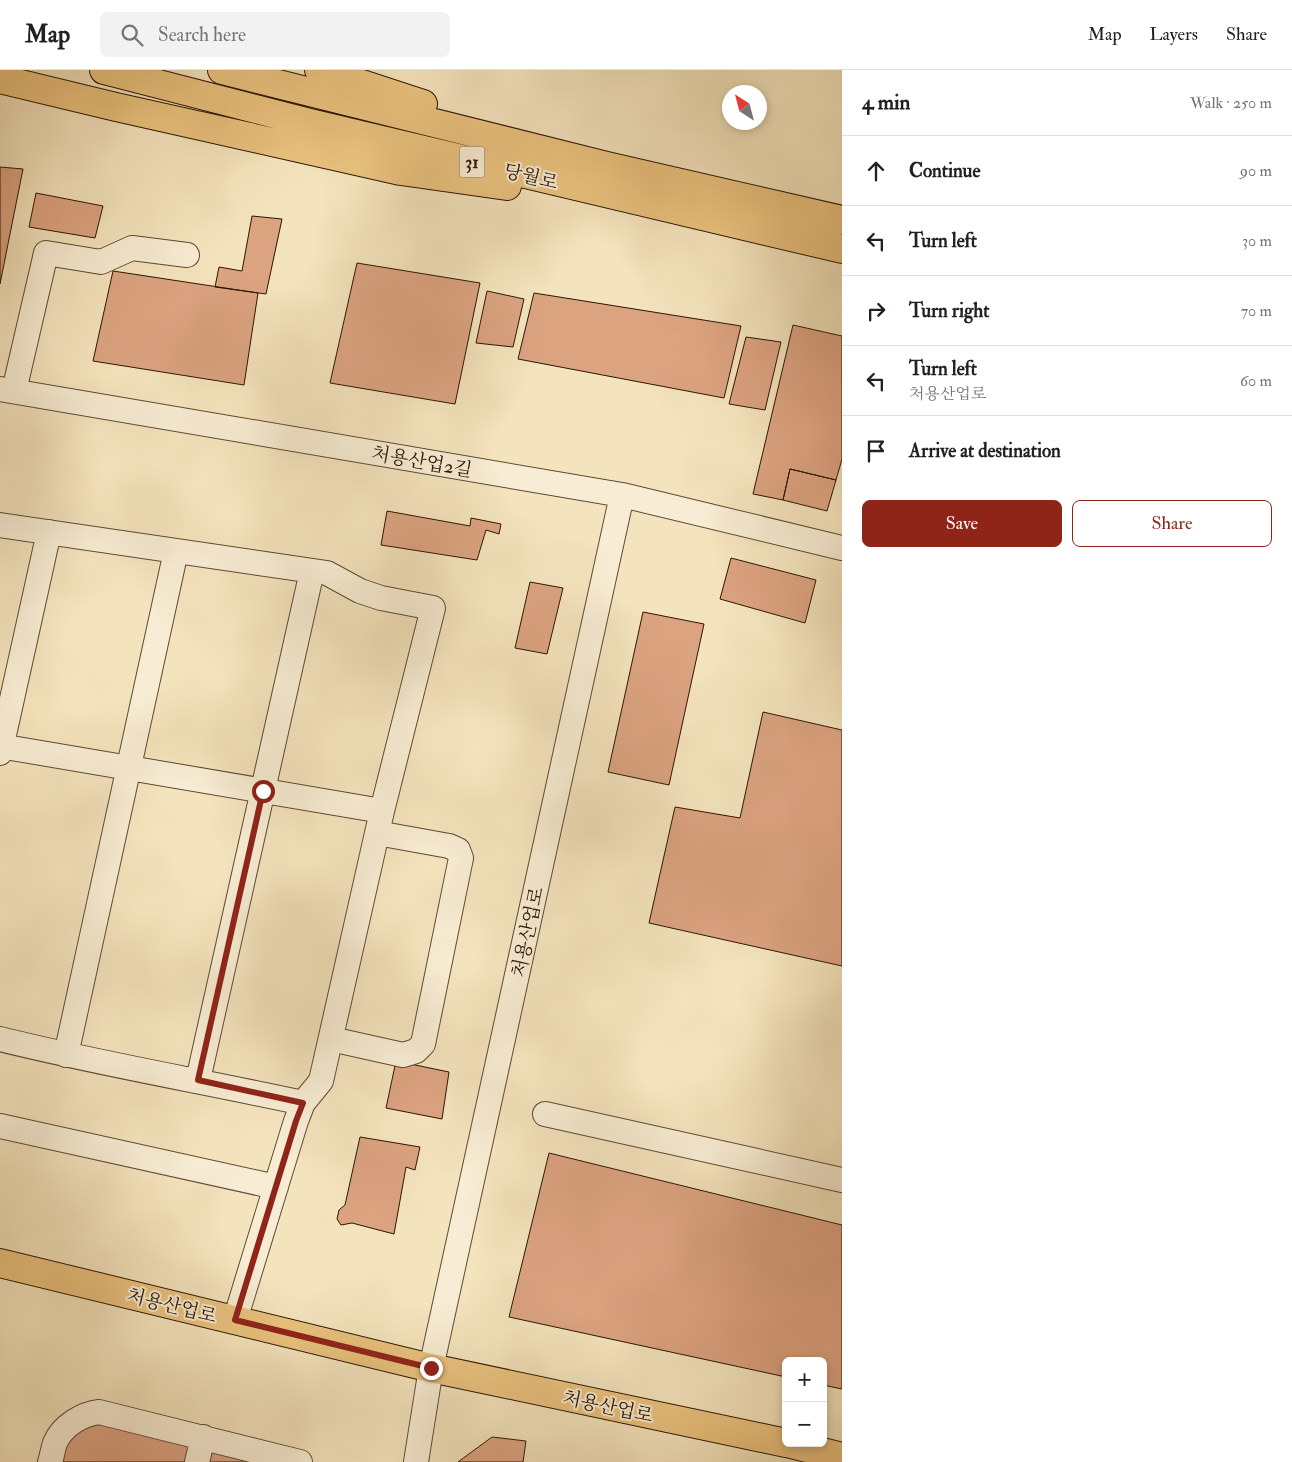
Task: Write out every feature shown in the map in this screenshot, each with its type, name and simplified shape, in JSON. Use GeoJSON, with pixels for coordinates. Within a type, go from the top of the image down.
{"type":"FeatureCollection","features":[{"type":"Feature","properties":{"kind":"main road","name":"당월로"},"geometry":{"type":"LineString","coordinates":[[104,70],[320,125],[842,249]]}},
{"type":"Feature","properties":{"kind":"main road","name":"당월로"},"geometry":{"type":"LineString","coordinates":[[222,70],[607,166],[842,220]]}},
{"type":"Feature","properties":{"kind":"main road"},"geometry":{"type":"LineString","coordinates":[[319,70],[357,81],[607,166]]}},
{"type":"Feature","properties":{"kind":"main road"},"geometry":{"type":"LineString","coordinates":[[0,79],[400,171],[678,211]]}},
{"type":"Feature","properties":{"kind":"main road","name":"처용산업로"},"geometry":{"type":"LineString","coordinates":[[0,1263],[431,1368],[782,1442]]}},
{"type":"Feature","properties":{"kind":"main road","name":"처용산업로"},"geometry":{"type":"LineString","coordinates":[[802,1447],[842,1457]]}},
{"type":"Feature","properties":{"kind":"street"},"geometry":{"type":"LineString","coordinates":[[7,390],[46,253],[101,262],[132,248],[187,255]]}},
{"type":"Feature","properties":{"kind":"street","name":"처용산업2길"},"geometry":{"type":"LineString","coordinates":[[7,390],[622,495],[842,548]]}},
{"type":"Feature","properties":{"kind":"street","name":"처용산업로"},"geometry":{"type":"LineString","coordinates":[[416,1462],[431,1368],[622,495]]}},
{"type":"Feature","properties":{"kind":"street"},"geometry":{"type":"LineString","coordinates":[[0,525],[327,573],[360,591],[381,598],[433,608],[379,822],[321,1081],[303,1103],[296,1121],[235,1320]]}},
{"type":"Feature","properties":{"kind":"street"},"geometry":{"type":"LineString","coordinates":[[49,532],[1,749],[263,791],[379,822],[458,850],[461,858],[423,1044],[416,1051],[403,1054],[331,1039]]}},
{"type":"Feature","properties":{"kind":"street"},"geometry":{"type":"LineString","coordinates":[[66,1055],[176,551]]}},
{"type":"Feature","properties":{"kind":"street"},"geometry":{"type":"LineString","coordinates":[[198,1080],[312,571]]}},
{"type":"Feature","properties":{"kind":"street"},"geometry":{"type":"LineString","coordinates":[[0,1039],[66,1055],[198,1080],[303,1103]]}},
{"type":"Feature","properties":{"kind":"street"},"geometry":{"type":"LineString","coordinates":[[545,1114],[842,1180]]}},
{"type":"Feature","properties":{"kind":"street"},"geometry":{"type":"LineString","coordinates":[[0,1126],[276,1187]]}},
{"type":"Feature","properties":{"kind":"street"},"geometry":{"type":"LineString","coordinates":[[50,1462],[55,1442],[61,1434],[76,1420],[90,1413],[99,1412],[300,1462]]}},
{"type":"Feature","properties":{"kind":"street"},"geometry":{"type":"LineString","coordinates":[[197,1462],[203,1437]]}},
{"type":"Feature","properties":{"kind":"building"},"geometry":{"type":"Polygon","coordinates":[[[0,167],[23,169],[0,284],[0,167]]]}},
{"type":"Feature","properties":{"kind":"building"},"geometry":{"type":"Polygon","coordinates":[[[36,193],[103,206],[95,238],[29,227],[36,193]]]}},
{"type":"Feature","properties":{"kind":"building"},"geometry":{"type":"Polygon","coordinates":[[[252,216],[282,219],[266,294],[215,287],[219,267],[242,271],[252,216]]]}},
{"type":"Feature","properties":{"kind":"building"},"geometry":{"type":"Polygon","coordinates":[[[357,263],[480,283],[455,404],[330,383],[357,263]]]}},
{"type":"Feature","properties":{"kind":"building"},"geometry":{"type":"Polygon","coordinates":[[[113,271],[258,293],[244,385],[93,361],[113,271]]]}},
{"type":"Feature","properties":{"kind":"building"},"geometry":{"type":"Polygon","coordinates":[[[487,291],[524,299],[513,347],[476,343],[487,291]]]}},
{"type":"Feature","properties":{"kind":"building"},"geometry":{"type":"Polygon","coordinates":[[[534,293],[741,326],[724,398],[518,359],[534,293]]]}},
{"type":"Feature","properties":{"kind":"building"},"geometry":{"type":"Polygon","coordinates":[[[793,325],[842,336],[842,459],[836,480],[790,469],[783,500],[753,494],[793,325]]]}},
{"type":"Feature","properties":{"kind":"building"},"geometry":{"type":"Polygon","coordinates":[[[746,337],[781,342],[765,410],[729,404],[746,337]]]}},
{"type":"Feature","properties":{"kind":"building"},"geometry":{"type":"Polygon","coordinates":[[[790,469],[836,480],[827,511],[783,500],[790,469]]]}},
{"type":"Feature","properties":{"kind":"building"},"geometry":{"type":"Polygon","coordinates":[[[387,511],[470,526],[471,518],[501,524],[499,534],[486,530],[477,560],[381,545],[387,511]]]}},
{"type":"Feature","properties":{"kind":"building"},"geometry":{"type":"Polygon","coordinates":[[[731,558],[816,580],[805,623],[720,599],[731,558]]]}},
{"type":"Feature","properties":{"kind":"building"},"geometry":{"type":"Polygon","coordinates":[[[530,582],[563,588],[547,654],[515,648],[530,582]]]}},
{"type":"Feature","properties":{"kind":"building"},"geometry":{"type":"Polygon","coordinates":[[[643,612],[704,624],[669,785],[608,772],[643,612]]]}},
{"type":"Feature","properties":{"kind":"building"},"geometry":{"type":"Polygon","coordinates":[[[763,712],[842,730],[842,966],[649,923],[675,807],[740,818],[763,712]]]}},
{"type":"Feature","properties":{"kind":"building"},"geometry":{"type":"Polygon","coordinates":[[[396,1061],[449,1072],[442,1119],[386,1108],[396,1061]]]}},
{"type":"Feature","properties":{"kind":"building"},"geometry":{"type":"Polygon","coordinates":[[[360,1137],[420,1147],[415,1170],[406,1167],[394,1234],[352,1223],[341,1225],[337,1219],[339,1210],[345,1205],[360,1137]]]}},
{"type":"Feature","properties":{"kind":"building"},"geometry":{"type":"Polygon","coordinates":[[[549,1153],[842,1225],[842,1389],[827,1386],[827,1357],[782,1357],[782,1376],[509,1317],[549,1153]]]}},
{"type":"Feature","properties":{"kind":"building"},"geometry":{"type":"Polygon","coordinates":[[[86,1420],[189,1445],[192,1462],[57,1462],[66,1435],[86,1420]]]}},
{"type":"Feature","properties":{"kind":"building"},"geometry":{"type":"Polygon","coordinates":[[[492,1437],[526,1441],[523,1462],[458,1462],[492,1437]]]}},
{"type":"Feature","properties":{"kind":"building"},"geometry":{"type":"Polygon","coordinates":[[[212,1451],[279,1462],[205,1462],[212,1451]]]}},
{"type":"Feature","properties":{"kind":"route"},"geometry":{"type":"LineString","coordinates":[[263,791],[198,1080],[303,1103],[235,1320],[431,1368]]}}]}
